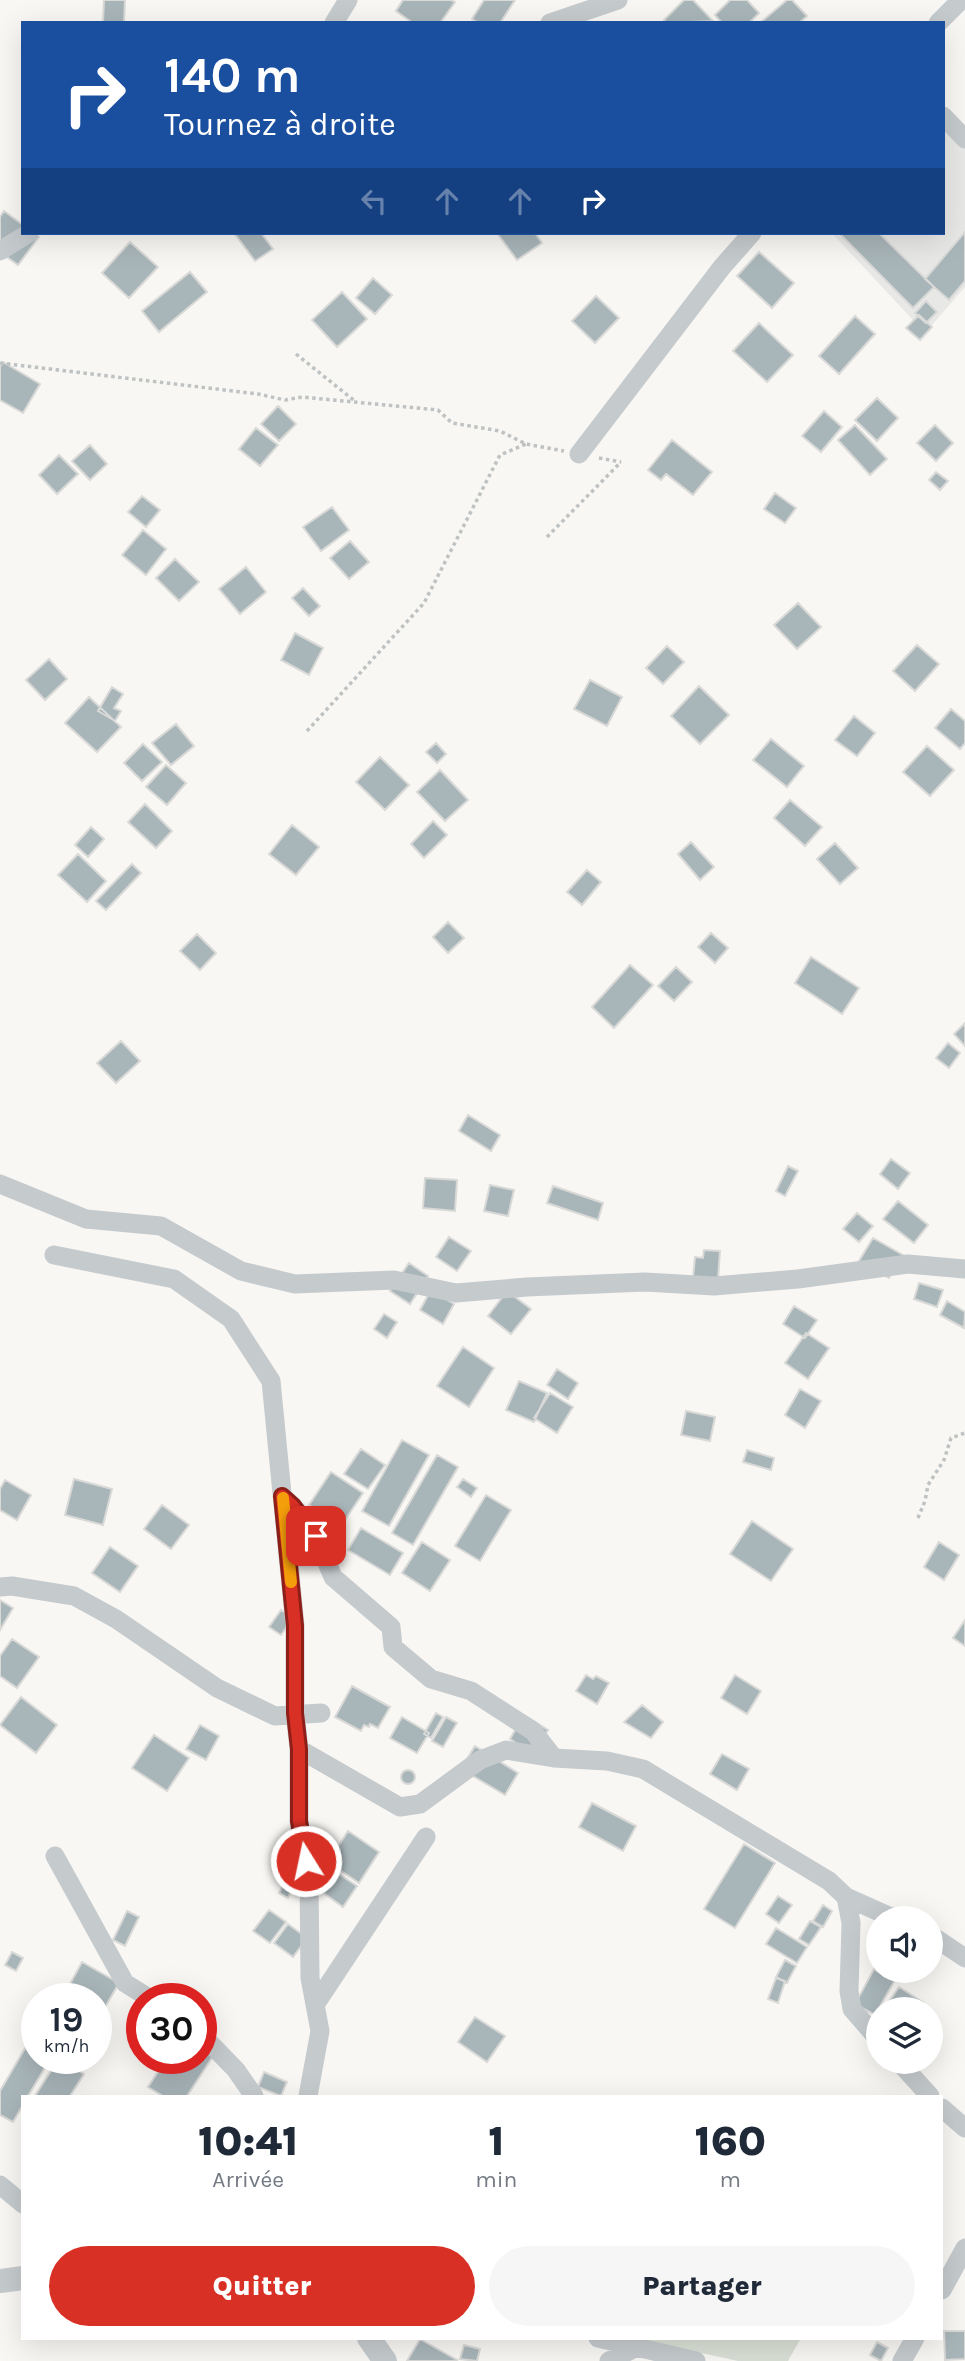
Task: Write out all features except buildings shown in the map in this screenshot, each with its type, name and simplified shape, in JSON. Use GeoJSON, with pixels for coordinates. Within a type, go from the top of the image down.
{"type":"FeatureCollection","features":[{"type":"Feature","properties":{"kind":"street"},"geometry":{"type":"LineString","coordinates":[[335,21],[348,0]]}},
{"type":"Feature","properties":{"kind":"street"},"geometry":{"type":"LineString","coordinates":[[556,21],[618,0]]}},
{"type":"Feature","properties":{"kind":"street"},"geometry":{"type":"LineString","coordinates":[[941,21],[961,0]]}},
{"type":"Feature","properties":{"kind":"street"},"geometry":{"type":"LineString","coordinates":[[945,118],[965,139]]}},
{"type":"Feature","properties":{"kind":"street"},"geometry":{"type":"LineString","coordinates":[[0,251],[26,235]]}},
{"type":"Feature","properties":{"kind":"street"},"geometry":{"type":"LineString","coordinates":[[579,454],[722,267],[750,235]]}},
{"type":"Feature","properties":{"kind":"street"},"geometry":{"type":"LineString","coordinates":[[0,1184],[86,1219],[160,1226],[242,1271],[295,1284],[394,1280],[456,1293],[645,1282],[715,1286],[798,1279],[908,1264],[965,1269]]}},
{"type":"Feature","properties":{"kind":"street"},"geometry":{"type":"LineString","coordinates":[[54,1255],[174,1279],[231,1319],[271,1381],[295,1626],[299,1821],[309,1875],[310,1978],[320,2031],[308,2095]]}},
{"type":"Feature","properties":{"kind":"street"},"geometry":{"type":"LineString","coordinates":[[282,1496],[316,1536],[333,1577],[391,1627],[393,1647],[431,1679],[471,1690],[533,1731],[554,1758]]}},
{"type":"Feature","properties":{"kind":"street"},"geometry":{"type":"LineString","coordinates":[[0,1587],[12,1586],[74,1597],[116,1619],[217,1689],[275,1716],[321,1713]]}},
{"type":"Feature","properties":{"kind":"street"},"geometry":{"type":"LineString","coordinates":[[299,1749],[400,1807],[420,1804],[480,1760],[506,1750],[554,1758],[607,1761],[643,1769],[829,1881],[846,1897],[866,1906]]}},
{"type":"Feature","properties":{"kind":"street"},"geometry":{"type":"LineString","coordinates":[[315,2005],[426,1837]]}},
{"type":"Feature","properties":{"kind":"street"},"geometry":{"type":"LineString","coordinates":[[55,1856],[126,1984]]}},
{"type":"Feature","properties":{"kind":"street"},"geometry":{"type":"LineString","coordinates":[[846,1897],[851,1923],[849,1991],[852,2009],[866,2025]]}},
{"type":"Feature","properties":{"kind":"street"},"geometry":{"type":"LineString","coordinates":[[943,1943],[965,1958]]}},
{"type":"Feature","properties":{"kind":"street"},"geometry":{"type":"LineString","coordinates":[[217,2050],[236,2070],[253,2095]]}},
{"type":"Feature","properties":{"kind":"street"},"geometry":{"type":"LineString","coordinates":[[910,2074],[929,2095]]}},
{"type":"Feature","properties":{"kind":"street"},"geometry":{"type":"LineString","coordinates":[[943,2109],[965,2128]]}},
{"type":"Feature","properties":{"kind":"street"},"geometry":{"type":"LineString","coordinates":[[0,2185],[21,2201]]}},
{"type":"Feature","properties":{"kind":"street"},"geometry":{"type":"LineString","coordinates":[[943,2288],[965,2248]]}},
{"type":"Feature","properties":{"kind":"street"},"geometry":{"type":"LineString","coordinates":[[0,2281],[21,2278]]}},
{"type":"Feature","properties":{"kind":"street"},"geometry":{"type":"LineString","coordinates":[[370,2340],[385,2361]]}},
{"type":"Feature","properties":{"kind":"street"},"geometry":{"type":"LineString","coordinates":[[604,2340],[645,2353],[696,2361]]}},
{"type":"Feature","properties":{"kind":"street"},"geometry":{"type":"LineString","coordinates":[[902,2361],[914,2340]]}},
{"type":"Feature","properties":{"kind":"street"},"geometry":{"type":"LineString","coordinates":[[609,2361],[645,2353]]}},
{"type":"Feature","properties":{"kind":"path"},"geometry":{"type":"LineString","coordinates":[[296,354],[358,403]]}},
{"type":"Feature","properties":{"kind":"path"},"geometry":{"type":"LineString","coordinates":[[0,363],[258,394],[285,400],[302,397],[438,410],[452,423],[500,431],[526,444],[500,454],[424,603],[307,731]]}},
{"type":"Feature","properties":{"kind":"path"},"geometry":{"type":"LineString","coordinates":[[547,537],[621,462]]}},
{"type":"Feature","properties":{"kind":"path"},"geometry":{"type":"LineString","coordinates":[[918,1518],[928,1485],[944,1460],[951,1438],[965,1433]]}},
{"type":"Feature","properties":{"kind":"shaded area"},"geometry":{"type":"Polygon","coordinates":[[[945,113],[965,133],[965,287],[925,333],[834,235],[945,235],[945,113]]]}},
{"type":"Feature","properties":{"kind":"shaded area"},"geometry":{"type":"Polygon","coordinates":[[[642,2340],[800,2340],[788,2361],[738,2361],[642,2340]]]}},
{"type":"Feature","properties":{"kind":"slow traffic"},"geometry":{"type":"LineString","coordinates":[[283,1498],[291,1582]]}},
{"type":"Feature","properties":{"kind":"route"},"geometry":{"type":"LineString","coordinates":[[306,1861],[299,1821],[295,1626],[282,1496],[316,1536]]}}]}
